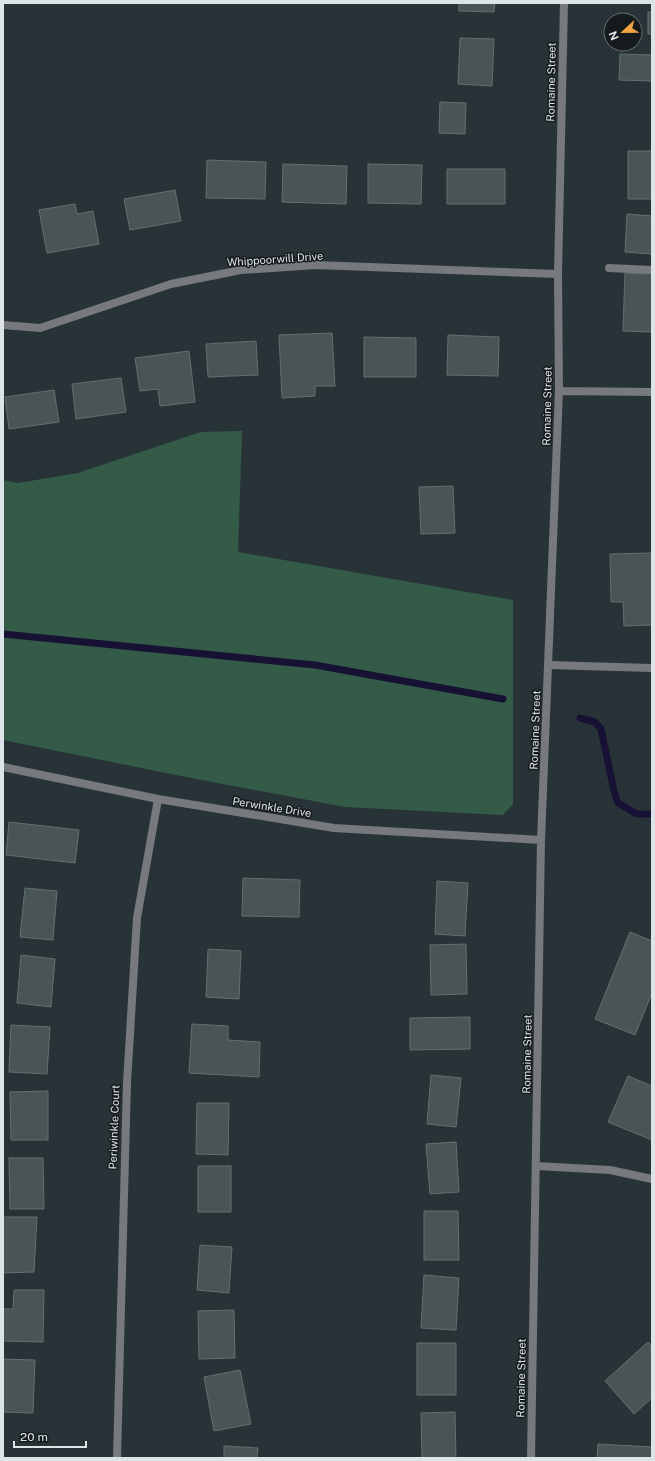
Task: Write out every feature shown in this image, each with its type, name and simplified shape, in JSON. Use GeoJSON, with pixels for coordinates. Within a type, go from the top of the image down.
{"type":"FeatureCollection","features":[{"type":"Feature","properties":{"kind":"street","name":"Romaine Street"},"geometry":{"type":"LineString","coordinates":[[531,1458],[541,840],[560,391],[558,274],[564,3]]}},
{"type":"Feature","properties":{"kind":"street","name":"Whippoorwill Drive"},"geometry":{"type":"LineString","coordinates":[[3,325],[40,328],[171,284],[242,270],[316,265],[558,274]]}},
{"type":"Feature","properties":{"kind":"street"},"geometry":{"type":"LineString","coordinates":[[610,268],[652,270]]}},
{"type":"Feature","properties":{"kind":"street"},"geometry":{"type":"LineString","coordinates":[[560,391],[652,392]]}},
{"type":"Feature","properties":{"kind":"street"},"geometry":{"type":"LineString","coordinates":[[548,666],[652,668]]}},
{"type":"Feature","properties":{"kind":"street","name":"Perwinkle Drive"},"geometry":{"type":"LineString","coordinates":[[3,767],[158,799],[334,828],[541,840]]}},
{"type":"Feature","properties":{"kind":"street","name":"Periwinkle Court"},"geometry":{"type":"LineString","coordinates":[[117,1458],[126,1083],[138,918],[158,799]]}},
{"type":"Feature","properties":{"kind":"street"},"geometry":{"type":"LineString","coordinates":[[536,1166],[610,1170],[652,1179]]}},
{"type":"Feature","properties":{"kind":"green space"},"geometry":{"type":"Polygon","coordinates":[[[242,431],[238,552],[513,600],[513,804],[503,815],[345,807],[3,740],[3,480],[18,483],[78,473],[201,432],[242,431]]]}},
{"type":"Feature","properties":{"kind":"building"},"geometry":{"type":"Polygon","coordinates":[[[459,3],[495,3],[494,12],[459,11],[459,3]]]}},
{"type":"Feature","properties":{"kind":"building"},"geometry":{"type":"Polygon","coordinates":[[[648,12],[652,12],[652,34],[648,34],[648,12]]]}},
{"type":"Feature","properties":{"kind":"building"},"geometry":{"type":"Polygon","coordinates":[[[460,38],[494,39],[492,86],[458,84],[460,38]]]}},
{"type":"Feature","properties":{"kind":"building"},"geometry":{"type":"Polygon","coordinates":[[[620,54],[652,55],[652,81],[619,80],[620,54]]]}},
{"type":"Feature","properties":{"kind":"building"},"geometry":{"type":"Polygon","coordinates":[[[440,102],[466,103],[465,134],[439,133],[440,102]]]}},
{"type":"Feature","properties":{"kind":"building"},"geometry":{"type":"Polygon","coordinates":[[[628,151],[652,151],[652,199],[628,199],[628,151]]]}},
{"type":"Feature","properties":{"kind":"building"},"geometry":{"type":"Polygon","coordinates":[[[207,160],[266,162],[265,199],[206,198],[207,160]]]}},
{"type":"Feature","properties":{"kind":"building"},"geometry":{"type":"Polygon","coordinates":[[[283,164],[347,166],[346,204],[282,202],[283,164]]]}},
{"type":"Feature","properties":{"kind":"building"},"geometry":{"type":"Polygon","coordinates":[[[368,164],[422,165],[421,204],[368,203],[368,164]]]}},
{"type":"Feature","properties":{"kind":"building"},"geometry":{"type":"Polygon","coordinates":[[[447,169],[505,169],[505,204],[447,204],[447,169]]]}},
{"type":"Feature","properties":{"kind":"building"},"geometry":{"type":"Polygon","coordinates":[[[175,190],[181,221],[130,230],[124,199],[175,190]]]}},
{"type":"Feature","properties":{"kind":"building"},"geometry":{"type":"Polygon","coordinates":[[[75,204],[77,214],[93,211],[99,244],[47,253],[39,210],[75,204]]]}},
{"type":"Feature","properties":{"kind":"building"},"geometry":{"type":"Polygon","coordinates":[[[627,214],[652,216],[652,254],[625,252],[627,214]]]}},
{"type":"Feature","properties":{"kind":"building"},"geometry":{"type":"Polygon","coordinates":[[[625,273],[652,274],[652,332],[623,331],[625,273]]]}},
{"type":"Feature","properties":{"kind":"building"},"geometry":{"type":"Polygon","coordinates":[[[332,333],[335,386],[315,386],[315,396],[282,398],[279,335],[332,333]]]}},
{"type":"Feature","properties":{"kind":"building"},"geometry":{"type":"Polygon","coordinates":[[[448,335],[499,337],[498,376],[447,375],[448,335]]]}},
{"type":"Feature","properties":{"kind":"building"},"geometry":{"type":"Polygon","coordinates":[[[364,337],[416,338],[416,377],[364,377],[364,337]]]}},
{"type":"Feature","properties":{"kind":"building"},"geometry":{"type":"Polygon","coordinates":[[[256,341],[258,375],[208,377],[206,344],[256,341]]]}},
{"type":"Feature","properties":{"kind":"building"},"geometry":{"type":"Polygon","coordinates":[[[189,351],[195,402],[160,406],[158,389],[140,391],[135,358],[189,351]]]}},
{"type":"Feature","properties":{"kind":"building"},"geometry":{"type":"Polygon","coordinates":[[[121,378],[126,412],[76,419],[72,384],[121,378]]]}},
{"type":"Feature","properties":{"kind":"building"},"geometry":{"type":"Polygon","coordinates":[[[54,390],[59,422],[9,429],[5,397],[54,390]]]}},
{"type":"Feature","properties":{"kind":"building"},"geometry":{"type":"Polygon","coordinates":[[[453,486],[455,533],[421,534],[419,487],[453,486]]]}},
{"type":"Feature","properties":{"kind":"building"},"geometry":{"type":"Polygon","coordinates":[[[652,553],[652,625],[624,626],[623,602],[611,602],[610,554],[652,553]]]}},
{"type":"Feature","properties":{"kind":"building"},"geometry":{"type":"Polygon","coordinates":[[[9,822],[79,830],[75,863],[6,855],[9,822]]]}},
{"type":"Feature","properties":{"kind":"building"},"geometry":{"type":"Polygon","coordinates":[[[243,878],[300,880],[299,917],[242,916],[243,878]]]}},
{"type":"Feature","properties":{"kind":"building"},"geometry":{"type":"Polygon","coordinates":[[[437,881],[468,883],[465,936],[435,934],[437,881]]]}},
{"type":"Feature","properties":{"kind":"building"},"geometry":{"type":"Polygon","coordinates":[[[25,888],[57,891],[53,940],[20,937],[25,888]]]}},
{"type":"Feature","properties":{"kind":"building"},"geometry":{"type":"Polygon","coordinates":[[[630,932],[652,941],[652,993],[635,1035],[595,1019],[630,932]]]}},
{"type":"Feature","properties":{"kind":"building"},"geometry":{"type":"Polygon","coordinates":[[[466,944],[467,994],[431,995],[430,945],[466,944]]]}},
{"type":"Feature","properties":{"kind":"building"},"geometry":{"type":"Polygon","coordinates":[[[208,949],[241,951],[239,999],[206,997],[208,949]]]}},
{"type":"Feature","properties":{"kind":"building"},"geometry":{"type":"Polygon","coordinates":[[[21,955],[55,959],[51,1007],[17,1003],[21,955]]]}},
{"type":"Feature","properties":{"kind":"building"},"geometry":{"type":"Polygon","coordinates":[[[470,1017],[470,1049],[410,1050],[410,1018],[470,1017]]]}},
{"type":"Feature","properties":{"kind":"building"},"geometry":{"type":"Polygon","coordinates":[[[192,1024],[228,1026],[228,1040],[260,1042],[259,1077],[189,1073],[192,1024]]]}},
{"type":"Feature","properties":{"kind":"building"},"geometry":{"type":"Polygon","coordinates":[[[11,1025],[50,1027],[47,1074],[9,1072],[11,1025]]]}},
{"type":"Feature","properties":{"kind":"building"},"geometry":{"type":"Polygon","coordinates":[[[431,1075],[461,1078],[456,1127],[427,1124],[431,1075]]]}},
{"type":"Feature","properties":{"kind":"building"},"geometry":{"type":"Polygon","coordinates":[[[628,1076],[652,1086],[652,1140],[608,1122],[628,1076]]]}},
{"type":"Feature","properties":{"kind":"building"},"geometry":{"type":"Polygon","coordinates":[[[48,1091],[48,1140],[11,1140],[10,1092],[48,1091]]]}},
{"type":"Feature","properties":{"kind":"building"},"geometry":{"type":"Polygon","coordinates":[[[197,1103],[229,1103],[228,1155],[196,1154],[197,1103]]]}},
{"type":"Feature","properties":{"kind":"building"},"geometry":{"type":"Polygon","coordinates":[[[456,1142],[459,1192],[430,1194],[426,1144],[456,1142]]]}},
{"type":"Feature","properties":{"kind":"building"},"geometry":{"type":"Polygon","coordinates":[[[9,1158],[43,1158],[44,1209],[10,1209],[9,1158]]]}},
{"type":"Feature","properties":{"kind":"building"},"geometry":{"type":"Polygon","coordinates":[[[198,1166],[231,1166],[231,1212],[198,1212],[198,1166]]]}},
{"type":"Feature","properties":{"kind":"building"},"geometry":{"type":"Polygon","coordinates":[[[424,1211],[458,1211],[459,1260],[424,1260],[424,1211]]]}},
{"type":"Feature","properties":{"kind":"building"},"geometry":{"type":"Polygon","coordinates":[[[3,1217],[37,1217],[34,1272],[3,1273],[3,1217]]]}},
{"type":"Feature","properties":{"kind":"building"},"geometry":{"type":"Polygon","coordinates":[[[200,1245],[232,1247],[229,1293],[197,1290],[200,1245]]]}},
{"type":"Feature","properties":{"kind":"building"},"geometry":{"type":"Polygon","coordinates":[[[424,1275],[459,1278],[456,1330],[421,1328],[424,1275]]]}},
{"type":"Feature","properties":{"kind":"building"},"geometry":{"type":"Polygon","coordinates":[[[14,1290],[44,1290],[43,1342],[3,1341],[3,1309],[13,1309],[14,1290]]]}},
{"type":"Feature","properties":{"kind":"building"},"geometry":{"type":"Polygon","coordinates":[[[234,1310],[235,1358],[199,1359],[198,1311],[234,1310]]]}},
{"type":"Feature","properties":{"kind":"building"},"geometry":{"type":"Polygon","coordinates":[[[648,1342],[652,1346],[652,1398],[634,1414],[605,1381],[648,1342]]]}},
{"type":"Feature","properties":{"kind":"building"},"geometry":{"type":"Polygon","coordinates":[[[417,1343],[456,1343],[456,1395],[417,1395],[417,1343]]]}},
{"type":"Feature","properties":{"kind":"building"},"geometry":{"type":"Polygon","coordinates":[[[3,1359],[35,1360],[33,1413],[3,1412],[3,1359]]]}},
{"type":"Feature","properties":{"kind":"building"},"geometry":{"type":"Polygon","coordinates":[[[240,1370],[251,1424],[214,1431],[204,1377],[240,1370]]]}},
{"type":"Feature","properties":{"kind":"building"},"geometry":{"type":"Polygon","coordinates":[[[455,1412],[456,1458],[422,1458],[421,1413],[455,1412]]]}},
{"type":"Feature","properties":{"kind":"building"},"geometry":{"type":"Polygon","coordinates":[[[598,1444],[652,1447],[652,1458],[597,1458],[598,1444]]]}},
{"type":"Feature","properties":{"kind":"building"},"geometry":{"type":"Polygon","coordinates":[[[224,1446],[258,1448],[257,1458],[224,1458],[224,1446]]]}},
{"type":"Feature","properties":{"kind":"waterway"},"geometry":{"type":"LineString","coordinates":[[3,634],[315,665],[503,699]]}},
{"type":"Feature","properties":{"kind":"waterway"},"geometry":{"type":"LineString","coordinates":[[580,718],[595,722],[601,729],[614,791],[618,803],[637,814],[652,814]]}}]}
